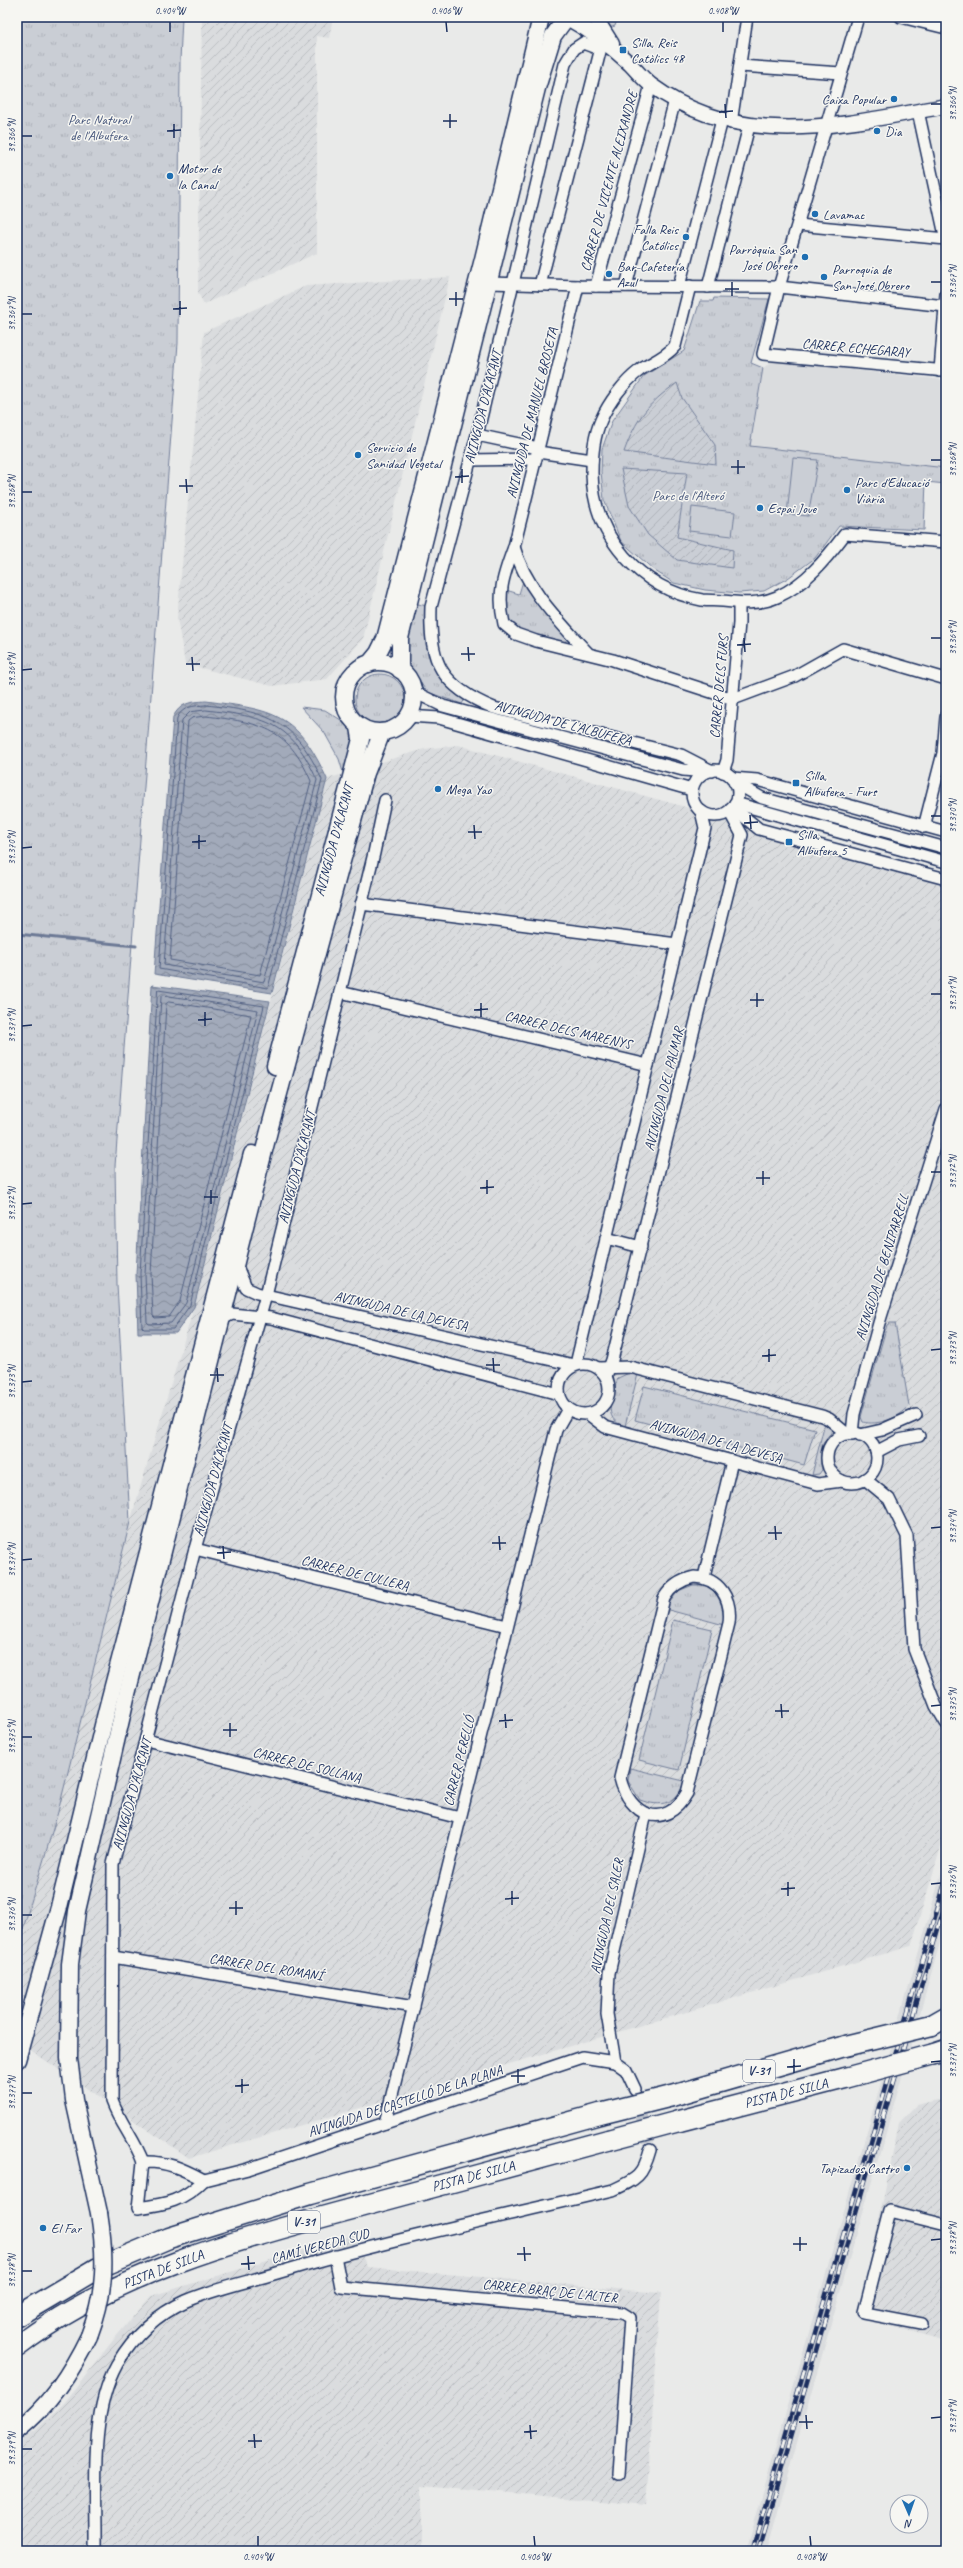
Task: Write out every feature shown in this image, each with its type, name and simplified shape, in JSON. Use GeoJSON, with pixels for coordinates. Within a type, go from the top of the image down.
{"type":"FeatureCollection","features":[{"type":"Feature","properties":{"kind":"highway","name":"PISTA DE SILLA"},"geometry":{"type":"LineString","coordinates":[[17,2316],[98,2268],[169,2238],[310,2194],[600,2114],[672,2096],[845,2046],[941,2021]]}},
{"type":"Feature","properties":{"kind":"highway","name":"PISTA DE SILLA"},"geometry":{"type":"LineString","coordinates":[[17,2347],[106,2292],[178,2261],[316,2218],[942,2052]]}},
{"type":"Feature","properties":{"kind":"main road"},"geometry":{"type":"LineString","coordinates":[[369,664],[385,663],[400,670],[411,684],[414,692],[412,709],[408,716],[397,727],[382,732],[370,732],[359,727],[349,716],[344,696],[351,676],[369,664],[378,653],[385,639],[483,259],[542,17],[569,19]]}},
{"type":"Feature","properties":{"kind":"main road","name":"AVINGUDA D'ALACANT"},"geometry":{"type":"LineString","coordinates":[[400,670],[402,632],[490,283],[537,88],[553,36],[569,19]]}},
{"type":"Feature","properties":{"kind":"main road","name":"AVINGUDA D'ALACANT"},"geometry":{"type":"LineString","coordinates":[[17,2060],[59,1907],[111,1694],[361,740],[359,727]]}},
{"type":"Feature","properties":{"kind":"main road","name":"AVINGUDA D'ALACANT"},"geometry":{"type":"LineString","coordinates":[[17,2431],[50,2401],[72,2370],[90,2336],[100,2309],[103,2286],[104,2246],[99,2213],[74,2100],[69,2058],[70,1964],[77,1911],[126,1698],[271,1123],[366,774],[382,732]]}},
{"type":"Feature","properties":{"kind":"street"},"geometry":{"type":"LineString","coordinates":[[595,17],[617,53],[651,85],[675,100],[727,122],[749,126],[790,129],[826,126],[946,106]]}},
{"type":"Feature","properties":{"kind":"street"},"geometry":{"type":"LineString","coordinates":[[747,17],[740,66],[685,286],[674,346],[670,351],[639,371],[618,393],[601,421],[592,460],[592,488],[600,517],[611,541],[625,559],[645,576],[669,590],[701,600],[739,604],[759,602],[776,597],[799,585],[820,565],[845,534],[946,542]]}},
{"type":"Feature","properties":{"kind":"street"},"geometry":{"type":"LineString","coordinates":[[779,287],[858,17]]}},
{"type":"Feature","properties":{"kind":"street"},"geometry":{"type":"LineString","coordinates":[[901,17],[946,28]]}},
{"type":"Feature","properties":{"kind":"street"},"geometry":{"type":"LineString","coordinates":[[569,19],[584,27],[601,46],[617,53]]}},
{"type":"Feature","properties":{"kind":"street","name":"AVINGUDA D'ALACANT"},"geometry":{"type":"LineString","coordinates":[[601,46],[583,43],[574,49],[565,64],[477,435],[431,607],[430,630],[433,653],[442,672],[455,686],[476,701],[494,708],[681,755],[709,771]]}},
{"type":"Feature","properties":{"kind":"street"},"geometry":{"type":"LineString","coordinates":[[540,285],[601,46]]}},
{"type":"Feature","properties":{"kind":"street"},"geometry":{"type":"LineString","coordinates":[[740,66],[841,73]]}},
{"type":"Feature","properties":{"kind":"street","name":"CARRER DE VICENTE ALEIXANDRE"},"geometry":{"type":"LineString","coordinates":[[596,286],[651,85]]}},
{"type":"Feature","properties":{"kind":"street"},"geometry":{"type":"LineString","coordinates":[[626,286],[675,100]]}},
{"type":"Feature","properties":{"kind":"street"},"geometry":{"type":"LineString","coordinates":[[798,225],[946,239],[918,111]]}},
{"type":"Feature","properties":{"kind":"street"},"geometry":{"type":"LineString","coordinates":[[708,287],[749,126]]}},
{"type":"Feature","properties":{"kind":"street"},"geometry":{"type":"LineString","coordinates":[[490,283],[512,285],[578,286],[779,287],[945,306]]}},
{"type":"Feature","properties":{"kind":"street","name":"AVINGUDA DE MANUEL BROSETA"},"geometry":{"type":"LineString","coordinates":[[578,286],[514,547],[504,573],[499,598],[504,624],[516,634],[536,641],[587,652],[733,699]]}},
{"type":"Feature","properties":{"kind":"street","name":"CARRER ECHEGARAY"},"geometry":{"type":"LineString","coordinates":[[779,287],[763,354],[943,371]]}},
{"type":"Feature","properties":{"kind":"street"},"geometry":{"type":"LineString","coordinates":[[943,371],[946,294]]}},
{"type":"Feature","properties":{"kind":"street"},"geometry":{"type":"LineString","coordinates":[[477,435],[537,453],[592,460]]}},
{"type":"Feature","properties":{"kind":"street"},"geometry":{"type":"LineString","coordinates":[[470,460],[537,453]]}},
{"type":"Feature","properties":{"kind":"street"},"geometry":{"type":"LineString","coordinates":[[514,547],[519,565],[535,591],[587,652]]}},
{"type":"Feature","properties":{"kind":"street","name":"CARRER DELS FURS"},"geometry":{"type":"LineString","coordinates":[[730,777],[727,760],[739,623],[739,604]]}},
{"type":"Feature","properties":{"kind":"street"},"geometry":{"type":"LineString","coordinates":[[733,699],[795,676],[843,649],[946,679]]}},
{"type":"Feature","properties":{"kind":"street","name":"AVINGUDA DE L'ALBUFERA"},"geometry":{"type":"LineString","coordinates":[[414,692],[443,706],[683,770],[709,771]]}},
{"type":"Feature","properties":{"kind":"street","name":"AVINGUDA DE L'ALBUFERA"},"geometry":{"type":"LineString","coordinates":[[408,716],[439,718],[692,790]]}},
{"type":"Feature","properties":{"kind":"street"},"geometry":{"type":"LineString","coordinates":[[924,827],[943,753],[946,717]]}},
{"type":"Feature","properties":{"kind":"street"},"geometry":{"type":"LineString","coordinates":[[946,832],[757,780],[730,777],[709,771],[697,778],[692,790],[694,803],[701,811],[714,816],[732,807],[946,862]]}},
{"type":"Feature","properties":{"kind":"street"},"geometry":{"type":"LineString","coordinates":[[730,777],[737,789],[732,807]]}},
{"type":"Feature","properties":{"kind":"street"},"geometry":{"type":"LineString","coordinates":[[730,777],[770,800],[946,848]]}},
{"type":"Feature","properties":{"kind":"street","name":"AVINGUDA D'ALACANT"},"geometry":{"type":"LineString","coordinates":[[143,2162],[136,2145],[119,2120],[112,2101],[113,1864],[195,1549],[258,1316],[266,1295],[385,800]]}},
{"type":"Feature","properties":{"kind":"street"},"geometry":{"type":"LineString","coordinates":[[732,807],[759,829],[946,879]]}},
{"type":"Feature","properties":{"kind":"street","name":"AVINGUDA DEL PALMAR"},"geometry":{"type":"LineString","coordinates":[[605,1370],[640,1247],[742,835],[732,807]]}},
{"type":"Feature","properties":{"kind":"street","name":"AVINGUDA DEL PALMAR"},"geometry":{"type":"LineString","coordinates":[[575,1365],[705,828],[701,811]]}},
{"type":"Feature","properties":{"kind":"street"},"geometry":{"type":"LineString","coordinates":[[361,904],[677,944]]}},
{"type":"Feature","properties":{"kind":"street","name":"CARRER DELS MARENYS"},"geometry":{"type":"LineString","coordinates":[[340,992],[648,1065]]}},
{"type":"Feature","properties":{"kind":"street","name":"AVINGUDA DE BENIPARRELL"},"geometry":{"type":"LineString","coordinates":[[853,1434],[858,1400],[879,1323],[894,1282],[946,1109]]}},
{"type":"Feature","properties":{"kind":"street"},"geometry":{"type":"LineString","coordinates":[[606,1238],[640,1247]]}},
{"type":"Feature","properties":{"kind":"street","name":"AVINGUDA DE LA DEVESA"},"geometry":{"type":"LineString","coordinates":[[236,1264],[246,1288],[266,1295],[575,1365]]}},
{"type":"Feature","properties":{"kind":"street"},"geometry":{"type":"LineString","coordinates":[[222,1319],[232,1314],[258,1316],[559,1394]]}},
{"type":"Feature","properties":{"kind":"street"},"geometry":{"type":"LineString","coordinates":[[605,1370],[610,1386],[608,1397],[596,1411],[588,1414],[568,1409],[559,1394],[559,1384],[562,1375],[575,1365],[592,1364],[605,1370],[630,1367],[822,1416],[829,1419],[853,1434],[872,1444],[876,1452],[875,1467],[865,1479],[857,1482],[842,1481],[829,1468],[827,1456],[832,1443],[853,1434],[882,1430],[916,1415]]}},
{"type":"Feature","properties":{"kind":"street","name":"CARRER PERELLÓ"},"geometry":{"type":"LineString","coordinates":[[385,2123],[556,1430],[568,1409]]}},
{"type":"Feature","properties":{"kind":"street","name":"AVINGUDA DE LA DEVESA"},"geometry":{"type":"LineString","coordinates":[[588,1414],[605,1427],[818,1484],[842,1481]]}},
{"type":"Feature","properties":{"kind":"street"},"geometry":{"type":"LineString","coordinates":[[876,1452],[899,1440],[919,1436]]}},
{"type":"Feature","properties":{"kind":"street"},"geometry":{"type":"LineString","coordinates":[[704,1577],[732,1461]]}},
{"type":"Feature","properties":{"kind":"street"},"geometry":{"type":"LineString","coordinates":[[865,1479],[889,1499],[907,1536],[914,1649],[936,1706],[946,1724]]}},
{"type":"Feature","properties":{"kind":"street","name":"CARRER DE CULLERA"},"geometry":{"type":"LineString","coordinates":[[195,1549],[507,1626]]}},
{"type":"Feature","properties":{"kind":"street"},"geometry":{"type":"LineString","coordinates":[[694,1577],[704,1577],[713,1581],[726,1596],[731,1612],[730,1623],[687,1793],[682,1801],[670,1811],[656,1815],[646,1814],[631,1804],[622,1789],[620,1778],[660,1612],[668,1591],[679,1582],[694,1577]]}},
{"type":"Feature","properties":{"kind":"street","name":"CARRER DE SOLLANA"},"geometry":{"type":"LineString","coordinates":[[146,1740],[460,1818]]}},
{"type":"Feature","properties":{"kind":"street","name":"AVINGUDA DEL SALER"},"geometry":{"type":"LineString","coordinates":[[615,2062],[607,2014],[609,1972],[646,1814]]}},
{"type":"Feature","properties":{"kind":"street","name":"CARRER DEL ROMANÍ"},"geometry":{"type":"LineString","coordinates":[[113,1957],[414,2007]]}},
{"type":"Feature","properties":{"kind":"street","name":"AVINGUDA DE CASTELLÓ DE LA PLANA"},"geometry":{"type":"LineString","coordinates":[[204,2180],[248,2169],[582,2057],[615,2062]]}},
{"type":"Feature","properties":{"kind":"street"},"geometry":{"type":"LineString","coordinates":[[615,2062],[626,2070],[635,2089]]}},
{"type":"Feature","properties":{"kind":"street","name":"CAMÍ VEREDA SUD"},"geometry":{"type":"LineString","coordinates":[[96,2551],[98,2434],[102,2403],[117,2365],[140,2332],[163,2314],[186,2301],[335,2256],[613,2190],[632,2181],[645,2168],[650,2150]]}},
{"type":"Feature","properties":{"kind":"street"},"geometry":{"type":"LineString","coordinates":[[143,2162],[159,2162],[176,2165],[204,2180],[190,2194],[163,2205],[138,2208],[143,2162]]}},
{"type":"Feature","properties":{"kind":"street"},"geometry":{"type":"LineString","coordinates":[[922,2324],[864,2313],[890,2212],[946,2225]]}},
{"type":"Feature","properties":{"kind":"street","name":"CARRER BRAÇ DE L'ALTER"},"geometry":{"type":"LineString","coordinates":[[335,2256],[341,2287],[549,2305],[622,2313],[630,2318],[619,2475]]}},
{"type":"Feature","properties":{"kind":"shaded area"},"geometry":{"type":"Polygon","coordinates":[[[202,17],[333,17],[329,38],[317,36],[317,253],[204,304],[198,293],[202,17]]]}},
{"type":"Feature","properties":{"kind":"shaded area"},"geometry":{"type":"Polygon","coordinates":[[[450,277],[363,639],[327,679],[272,686],[185,664],[177,618],[204,332],[306,286],[450,277]]]}},
{"type":"Feature","properties":{"kind":"shaded area"},"geometry":{"type":"Polygon","coordinates":[[[773,361],[946,380],[946,469],[750,447],[763,368],[773,361]]]}},
{"type":"Feature","properties":{"kind":"shaded area"},"geometry":{"type":"Polygon","coordinates":[[[458,745],[946,878],[946,1830],[911,1946],[189,2158],[17,2041],[17,1949],[58,1812],[130,1522],[194,1307],[327,779],[424,749],[458,745]]]}},
{"type":"Feature","properties":{"kind":"shaded area"},"geometry":{"type":"Polygon","coordinates":[[[946,1857],[946,1922],[766,2551],[746,2551],[946,1857]]]}},
{"type":"Feature","properties":{"kind":"shaded area"},"geometry":{"type":"Polygon","coordinates":[[[946,2098],[946,2341],[859,2317],[899,2123],[916,2105],[946,2098]]]}},
{"type":"Feature","properties":{"kind":"shaded area"},"geometry":{"type":"Polygon","coordinates":[[[353,2235],[367,2267],[661,2293],[646,2505],[422,2485],[422,2551],[17,2551],[17,2442],[36,2430],[65,2402],[114,2339],[151,2296],[353,2235]]]}},
{"type":"Feature","properties":{"kind":"green space","name":"Parc Natural de l'Albufera"},"geometry":{"type":"Polygon","coordinates":[[[17,17],[182,17],[180,61],[178,343],[115,1166],[117,1284],[130,1522],[58,1812],[17,1949],[17,17]]]}},
{"type":"Feature","properties":{"kind":"green space"},"geometry":{"type":"Polygon","coordinates":[[[599,17],[618,17],[615,26],[604,30],[599,17]]]}},
{"type":"Feature","properties":{"kind":"green space","name":"Parc de l'Alteró"},"geometry":{"type":"Polygon","coordinates":[[[714,298],[769,299],[751,363],[763,368],[750,446],[946,468],[946,484],[926,482],[924,530],[839,526],[815,558],[788,578],[764,591],[739,593],[705,590],[674,583],[655,571],[621,541],[604,500],[601,472],[602,449],[612,421],[644,376],[684,351],[700,301],[713,301],[714,298]]]}},
{"type":"Feature","properties":{"kind":"green space"},"geometry":{"type":"Polygon","coordinates":[[[677,383],[682,398],[715,445],[716,464],[624,452],[633,430],[650,405],[677,383]]]}},
{"type":"Feature","properties":{"kind":"green space"},"geometry":{"type":"Polygon","coordinates":[[[793,458],[818,460],[808,516],[787,514],[793,458]]]}},
{"type":"Feature","properties":{"kind":"green space"},"geometry":{"type":"Polygon","coordinates":[[[621,469],[687,473],[677,537],[733,550],[732,568],[677,560],[648,535],[629,506],[621,469]]]}},
{"type":"Feature","properties":{"kind":"green space"},"geometry":{"type":"Polygon","coordinates":[[[692,507],[735,512],[732,536],[689,531],[692,507]]]}},
{"type":"Feature","properties":{"kind":"green space"},"geometry":{"type":"Polygon","coordinates":[[[523,581],[537,603],[568,637],[564,644],[519,632],[506,619],[506,590],[519,594],[523,581]]]}},
{"type":"Feature","properties":{"kind":"green space"},"geometry":{"type":"Polygon","coordinates":[[[418,604],[427,606],[425,622],[426,636],[432,658],[465,699],[462,704],[427,692],[408,665],[405,647],[418,604]]]}},
{"type":"Feature","properties":{"kind":"green space"},"geometry":{"type":"Polygon","coordinates":[[[380,674],[390,676],[398,681],[403,689],[405,699],[403,709],[398,717],[390,722],[380,724],[370,722],[362,717],[357,709],[355,699],[357,689],[362,681],[370,676],[380,674]]]}},
{"type":"Feature","properties":{"kind":"green space"},"geometry":{"type":"Polygon","coordinates":[[[301,707],[325,710],[341,720],[353,733],[354,749],[345,779],[339,759],[324,732],[301,707]]]}},
{"type":"Feature","properties":{"kind":"green space"},"geometry":{"type":"Polygon","coordinates":[[[890,1323],[895,1323],[909,1406],[900,1414],[888,1420],[875,1423],[863,1422],[861,1417],[887,1325],[890,1323]]]}},
{"type":"Feature","properties":{"kind":"green space"},"geometry":{"type":"Polygon","coordinates":[[[629,1373],[638,1374],[625,1426],[618,1423],[613,1418],[610,1406],[618,1378],[629,1373]]]}},
{"type":"Feature","properties":{"kind":"green space"},"geometry":{"type":"Polygon","coordinates":[[[644,1386],[815,1429],[804,1465],[635,1420],[644,1386]]]}},
{"type":"Feature","properties":{"kind":"green space"},"geometry":{"type":"Polygon","coordinates":[[[825,1422],[832,1426],[831,1433],[827,1437],[821,1450],[822,1470],[819,1474],[812,1475],[825,1422]]]}},
{"type":"Feature","properties":{"kind":"green space"},"geometry":{"type":"Polygon","coordinates":[[[693,1585],[706,1585],[715,1593],[722,1607],[724,1625],[665,1609],[678,1591],[693,1585]]]}},
{"type":"Feature","properties":{"kind":"green space"},"geometry":{"type":"Polygon","coordinates":[[[673,1620],[712,1629],[679,1770],[639,1760],[673,1620]]]}},
{"type":"Feature","properties":{"kind":"green space"},"geometry":{"type":"Polygon","coordinates":[[[630,1768],[684,1781],[678,1795],[673,1799],[662,1804],[655,1804],[640,1800],[628,1781],[630,1768]]]}},
{"type":"Feature","properties":{"kind":"water"},"geometry":{"type":"Polygon","coordinates":[[[206,701],[266,712],[281,719],[305,740],[316,757],[327,779],[272,993],[154,974],[173,717],[179,708],[187,704],[206,701]]]}},
{"type":"Feature","properties":{"kind":"water"},"geometry":{"type":"Polygon","coordinates":[[[152,985],[270,1001],[194,1307],[176,1333],[138,1333],[136,1274],[152,985]]]}},
{"type":"Feature","properties":{"kind":"waterway"},"geometry":{"type":"LineString","coordinates":[[17,934],[136,946]]}},
{"type":"Feature","properties":{"kind":"tunnel"},"geometry":{"type":"LineString","coordinates":[[637,2100],[650,2150]]}},
{"type":"Feature","properties":{"kind":"railway"},"geometry":{"type":"LineString","coordinates":[[752,2551],[946,1879]]}},
{"type":"Feature","properties":{"kind":"railway"},"geometry":{"type":"LineString","coordinates":[[758,2551],[946,1901]]}},
{"type":"Feature","properties":{"kind":"place","name":"Silla, Reis Catòlics 48"},"geometry":{"type":"Point","coordinates":[623,50]}},
{"type":"Feature","properties":{"kind":"place","name":"Caixa Popular"},"geometry":{"type":"Point","coordinates":[894,99]}},
{"type":"Feature","properties":{"kind":"place","name":"Dia"},"geometry":{"type":"Point","coordinates":[877,131]}},
{"type":"Feature","properties":{"kind":"place","name":"Motor de la Canal"},"geometry":{"type":"Point","coordinates":[170,176]}},
{"type":"Feature","properties":{"kind":"place","name":"Lavamac"},"geometry":{"type":"Point","coordinates":[815,214]}},
{"type":"Feature","properties":{"kind":"place","name":"Falla Reis Católics"},"geometry":{"type":"Point","coordinates":[686,237]}},
{"type":"Feature","properties":{"kind":"place","name":"Parròquia San José Obrero"},"geometry":{"type":"Point","coordinates":[805,257]}},
{"type":"Feature","properties":{"kind":"place","name":"Bar-Cafetería Azul"},"geometry":{"type":"Point","coordinates":[609,274]}},
{"type":"Feature","properties":{"kind":"place","name":"Parroquia de San José Obrero"},"geometry":{"type":"Point","coordinates":[824,277]}},
{"type":"Feature","properties":{"kind":"place","name":"Servicio de Sanidad Vegetal"},"geometry":{"type":"Point","coordinates":[358,455]}},
{"type":"Feature","properties":{"kind":"place","name":"Parc d'Educació Viària"},"geometry":{"type":"Point","coordinates":[847,490]}},
{"type":"Feature","properties":{"kind":"place","name":"Espai Jove"},"geometry":{"type":"Point","coordinates":[760,508]}},
{"type":"Feature","properties":{"kind":"place","name":"Silla, Albufera - Furs"},"geometry":{"type":"Point","coordinates":[796,783]}},
{"type":"Feature","properties":{"kind":"place","name":"Mega Yao"},"geometry":{"type":"Point","coordinates":[438,789]}},
{"type":"Feature","properties":{"kind":"place","name":"Silla, Albufera 5"},"geometry":{"type":"Point","coordinates":[789,842]}},
{"type":"Feature","properties":{"kind":"place","name":"Tapizados Castro"},"geometry":{"type":"Point","coordinates":[907,2168]}},
{"type":"Feature","properties":{"kind":"place","name":"El Far"},"geometry":{"type":"Point","coordinates":[43,2228]}}]}
